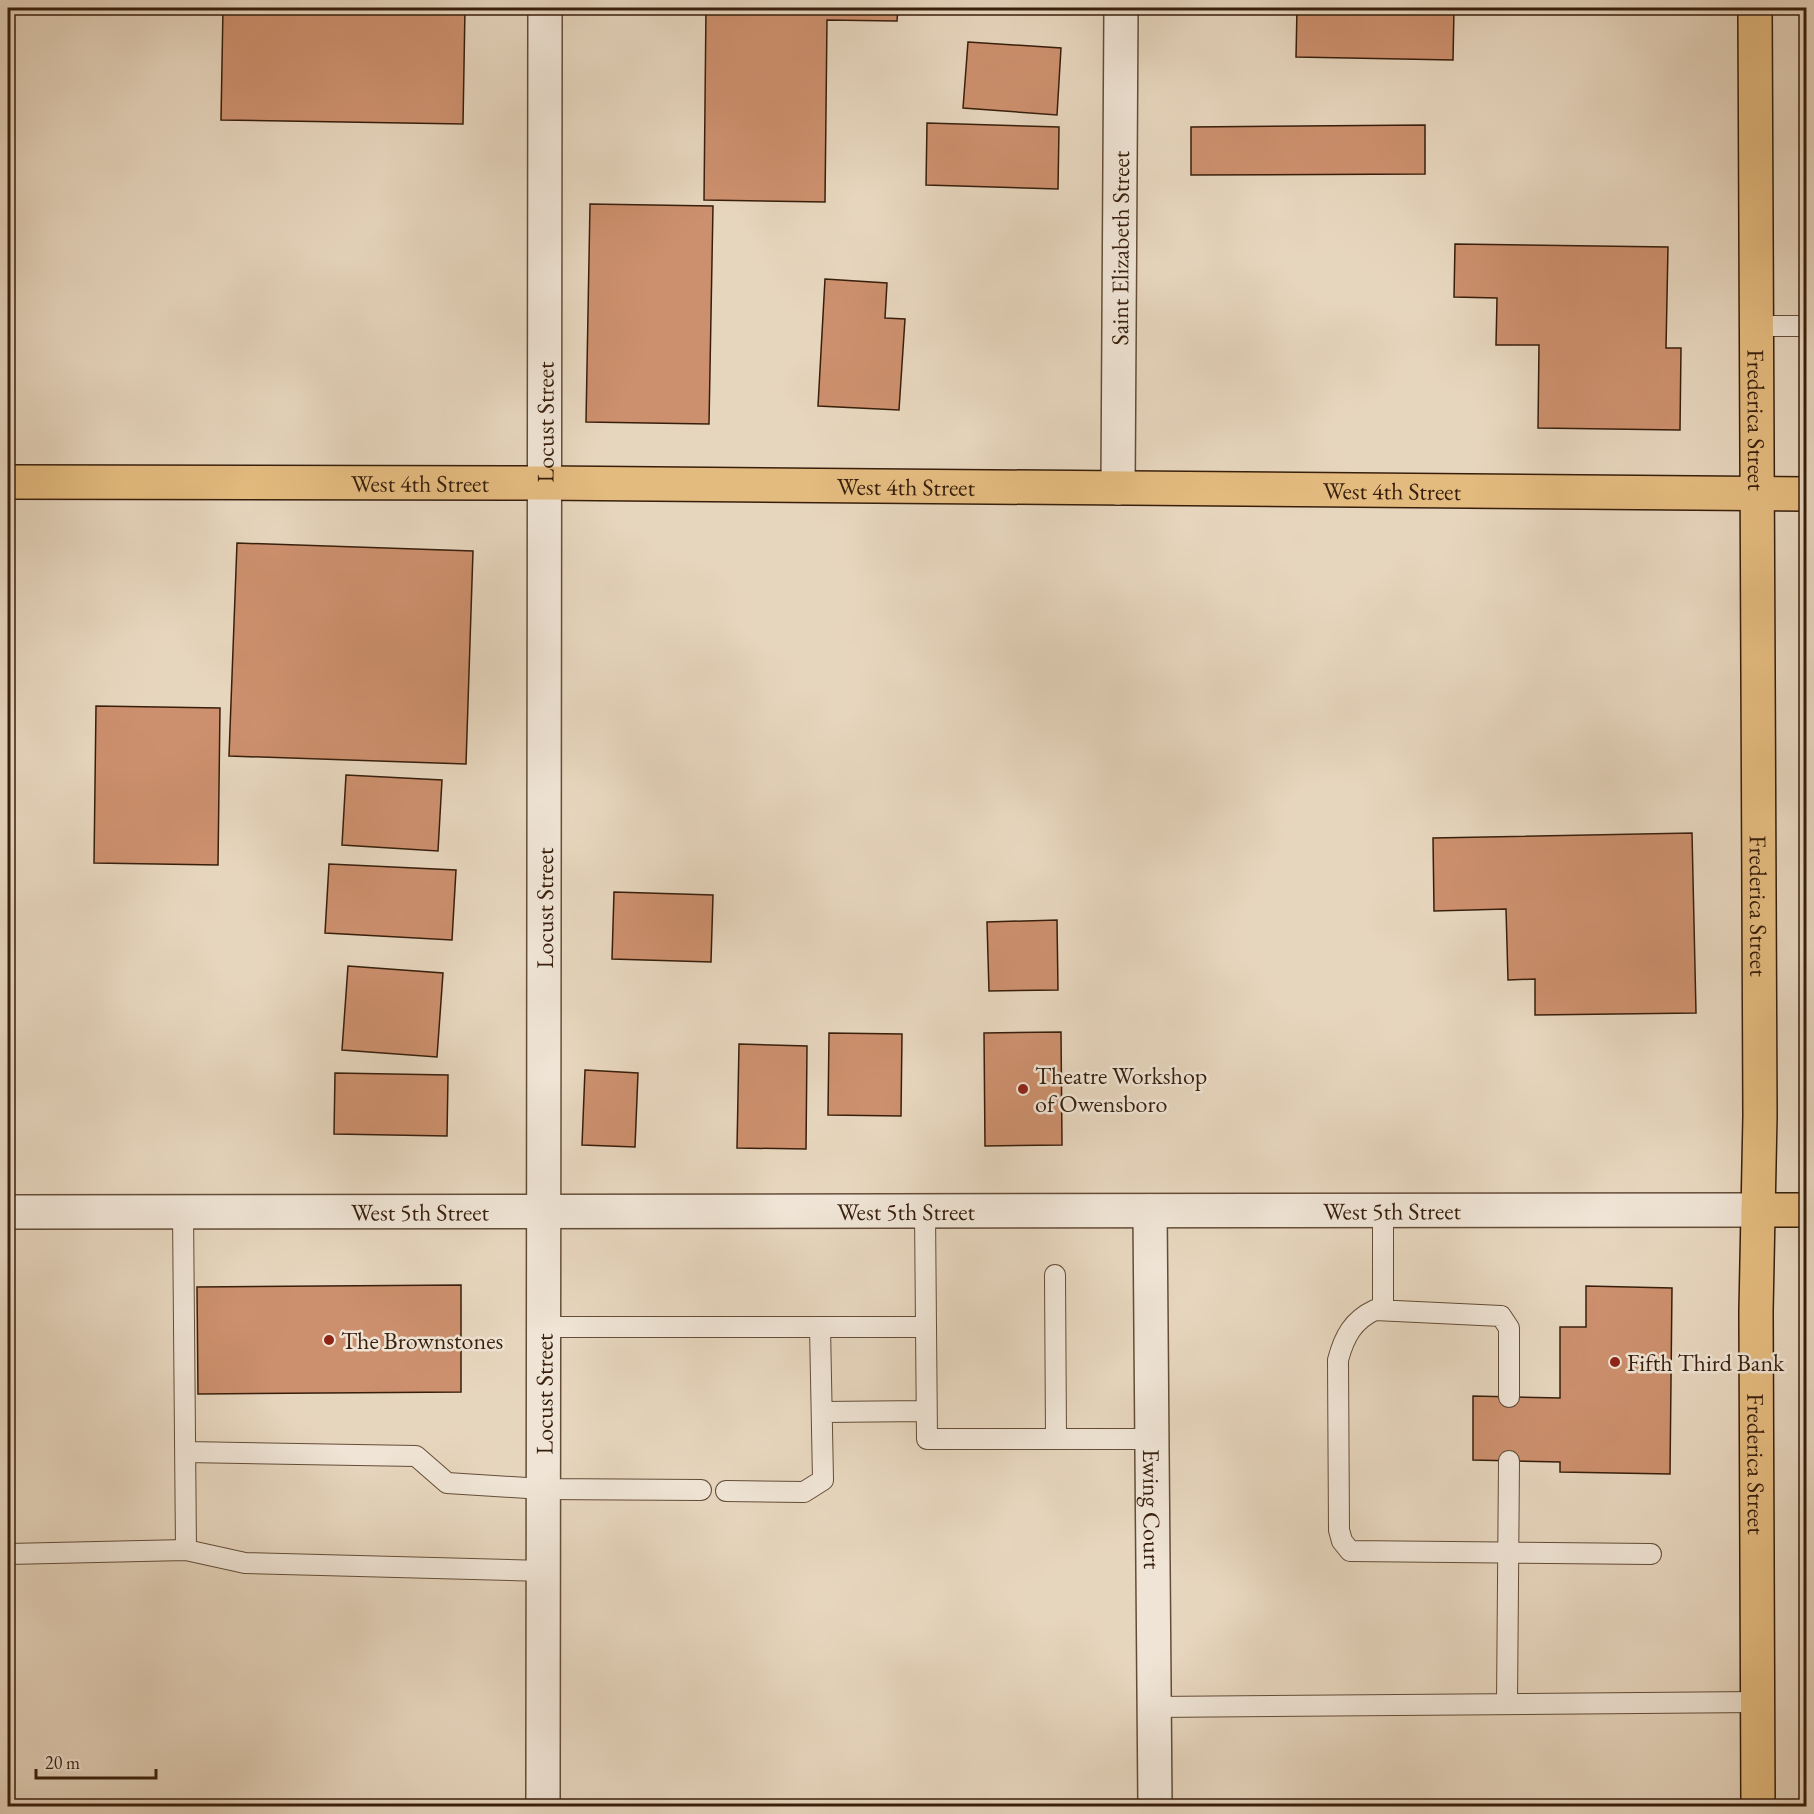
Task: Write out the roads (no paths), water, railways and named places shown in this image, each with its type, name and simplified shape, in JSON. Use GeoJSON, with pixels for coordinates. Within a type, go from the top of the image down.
{"type":"FeatureCollection","features":[{"type":"Feature","properties":{"kind":"main road","name":"Frederica Street"},"geometry":{"type":"LineString","coordinates":[[1755,8],[1758,493],[1758,1210],[1755,1311],[1758,1806]]}},
{"type":"Feature","properties":{"kind":"main road","name":"West 4th Street"},"geometry":{"type":"LineString","coordinates":[[8,482],[544,483],[1806,494]]}},
{"type":"Feature","properties":{"kind":"main road","name":"West 5th Street"},"geometry":{"type":"LineString","coordinates":[[1758,1210],[1806,1210]]}},
{"type":"Feature","properties":{"kind":"street","name":"Locust Street"},"geometry":{"type":"LineString","coordinates":[[543,1806],[545,8]]}},
{"type":"Feature","properties":{"kind":"street","name":"Saint Elizabeth Street"},"geometry":{"type":"LineString","coordinates":[[1118,488],[1122,8]]}},
{"type":"Feature","properties":{"kind":"street","name":"West 5th Street"},"geometry":{"type":"LineString","coordinates":[[8,1212],[1758,1210]]}},
{"type":"Feature","properties":{"kind":"street","name":"Ewing Court"},"geometry":{"type":"LineString","coordinates":[[1150,1211],[1155,1806]]}},
{"type":"Feature","properties":{"kind":"lane"},"geometry":{"type":"LineString","coordinates":[[1757,326],[1806,326]]}},
{"type":"Feature","properties":{"kind":"lane"},"geometry":{"type":"LineString","coordinates":[[925,1211],[927,1439],[1152,1439]]}},
{"type":"Feature","properties":{"kind":"lane"},"geometry":{"type":"LineString","coordinates":[[1383,1211],[1383,1310]]}},
{"type":"Feature","properties":{"kind":"lane"},"geometry":{"type":"LineString","coordinates":[[183,1212],[186,1550]]}},
{"type":"Feature","properties":{"kind":"lane"},"geometry":{"type":"LineString","coordinates":[[1055,1275],[1056,1438]]}},
{"type":"Feature","properties":{"kind":"lane"},"geometry":{"type":"LineString","coordinates":[[1509,1397],[1509,1328],[1501,1316],[1375,1310],[1360,1317],[1343,1341],[1338,1360],[1339,1530],[1342,1541],[1350,1551],[1363,1553],[1651,1554]]}},
{"type":"Feature","properties":{"kind":"lane"},"geometry":{"type":"LineString","coordinates":[[543,1327],[926,1327]]}},
{"type":"Feature","properties":{"kind":"lane"},"geometry":{"type":"LineString","coordinates":[[726,1491],[804,1492],[823,1480],[820,1327]]}},
{"type":"Feature","properties":{"kind":"lane"},"geometry":{"type":"LineString","coordinates":[[822,1412],[926,1412]]}},
{"type":"Feature","properties":{"kind":"lane"},"geometry":{"type":"LineString","coordinates":[[186,1452],[416,1456],[447,1483],[542,1489],[701,1490]]}},
{"type":"Feature","properties":{"kind":"lane"},"geometry":{"type":"LineString","coordinates":[[1507,1704],[1509,1461]]}},
{"type":"Feature","properties":{"kind":"lane"},"geometry":{"type":"LineString","coordinates":[[8,1554],[186,1550],[245,1563],[543,1571]]}},
{"type":"Feature","properties":{"kind":"lane"},"geometry":{"type":"LineString","coordinates":[[1154,1707],[1757,1702]]}},
{"type":"Feature","properties":{"kind":"place","name":"Theatre Workshop of Owensboro"},"geometry":{"type":"Point","coordinates":[1023,1089]}},
{"type":"Feature","properties":{"kind":"place","name":"The Brownstones"},"geometry":{"type":"Point","coordinates":[329,1340]}},
{"type":"Feature","properties":{"kind":"place","name":"Fifth Third Bank"},"geometry":{"type":"Point","coordinates":[1615,1362]}}]}
